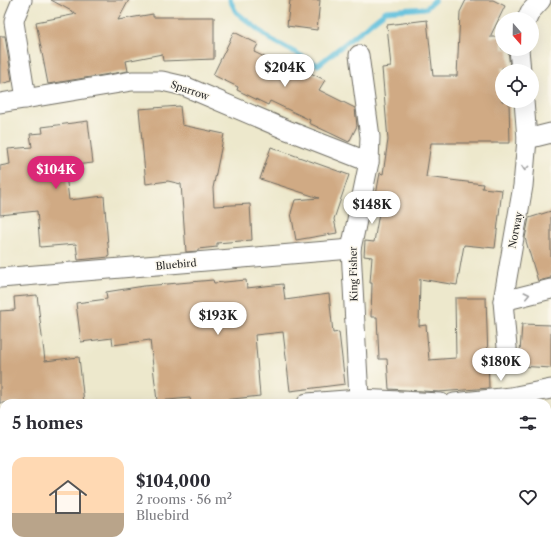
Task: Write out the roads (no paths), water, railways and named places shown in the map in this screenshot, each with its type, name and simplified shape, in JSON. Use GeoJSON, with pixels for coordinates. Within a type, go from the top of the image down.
{"type":"FeatureCollection","features":[{"type":"Feature","properties":{"kind":"street"},"geometry":{"type":"LineString","coordinates":[[22,0],[14,22],[26,99]]}},
{"type":"Feature","properties":{"kind":"street"},"geometry":{"type":"LineString","coordinates":[[530,12],[541,0]]}},
{"type":"Feature","properties":{"kind":"street","name":"King Fisher"},"geometry":{"type":"LineString","coordinates":[[359,55],[370,137],[369,162],[351,249],[359,399]]}},
{"type":"Feature","properties":{"kind":"street","name":"Sparrow"},"geometry":{"type":"LineString","coordinates":[[0,103],[132,81],[162,81],[184,86],[287,130],[369,162]]}},
{"type":"Feature","properties":{"kind":"street","name":"Norway"},"geometry":{"type":"LineString","coordinates":[[508,359],[503,301],[523,186],[527,138],[525,108]]}},
{"type":"Feature","properties":{"kind":"street"},"geometry":{"type":"LineString","coordinates":[[527,138],[551,133]]}},
{"type":"Feature","properties":{"kind":"street","name":"Bluebird"},"geometry":{"type":"LineString","coordinates":[[0,278],[351,249]]}},
{"type":"Feature","properties":{"kind":"street"},"geometry":{"type":"LineString","coordinates":[[503,301],[551,290]]}},
{"type":"Feature","properties":{"kind":"street"},"geometry":{"type":"LineString","coordinates":[[492,399],[511,397],[551,389]]}},
{"type":"Feature","properties":{"kind":"waterway"},"geometry":{"type":"LineString","coordinates":[[230,0],[236,12],[270,39],[318,65],[386,11],[426,8],[435,0]]}}]}
